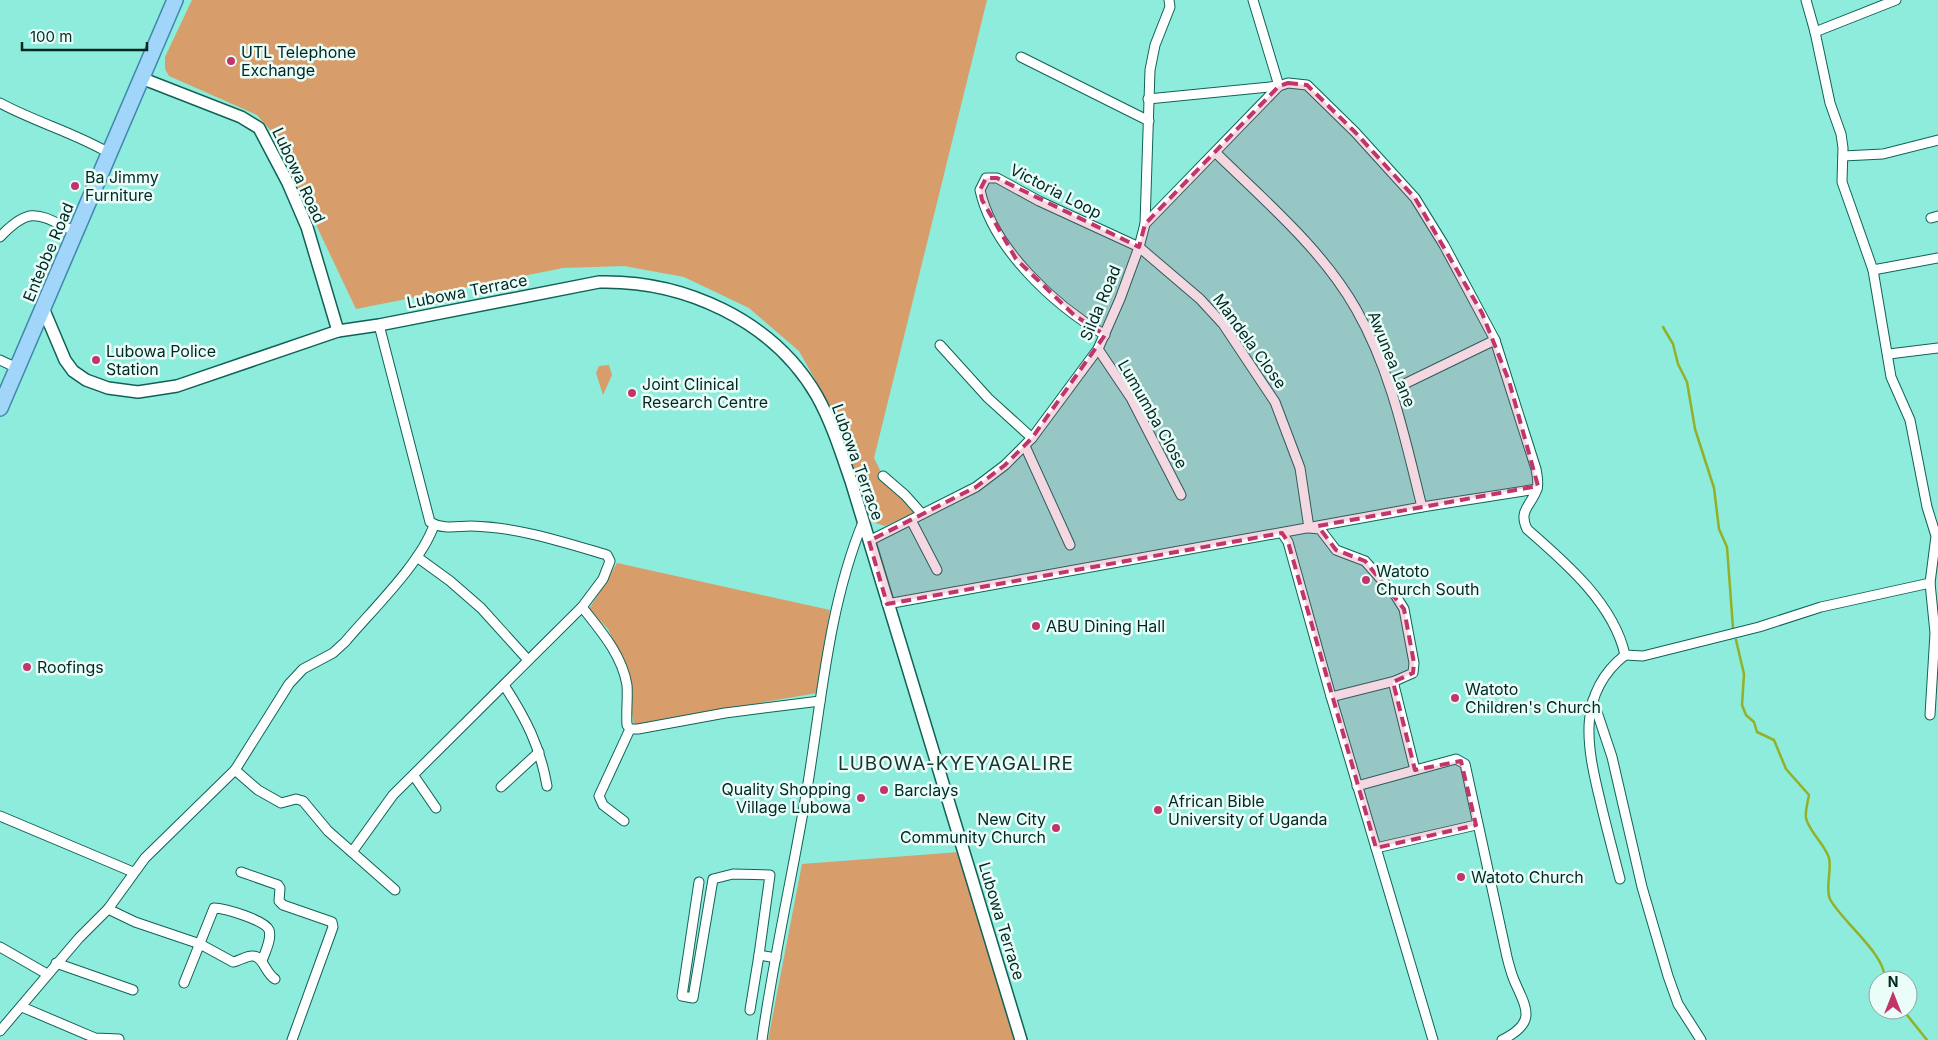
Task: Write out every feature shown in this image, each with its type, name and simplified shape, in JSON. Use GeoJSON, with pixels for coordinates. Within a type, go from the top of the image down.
{"type":"FeatureCollection","features":[{"type":"Feature","properties":{"kind":"main road","name":"Entebbe Road"},"geometry":{"type":"LineString","coordinates":[[0,408],[175,0]]}},
{"type":"Feature","properties":{"kind":"street","name":"Silda Road"},"geometry":{"type":"LineString","coordinates":[[869,541],[976,486],[1005,465],[1032,438],[1098,349],[1139,247],[1145,224],[1149,121],[1148,99],[1155,46],[1170,8],[1169,0]]}},
{"type":"Feature","properties":{"kind":"street"},"geometry":{"type":"LineString","coordinates":[[1253,0],[1279,86]]}},
{"type":"Feature","properties":{"kind":"street"},"geometry":{"type":"LineString","coordinates":[[1806,0],[1815,32],[1830,103],[1841,134],[1843,156],[1842,182],[1873,270],[1889,354],[1891,377],[1910,420],[1917,460],[1936,526],[1930,583],[1935,633],[1930,715]]}},
{"type":"Feature","properties":{"kind":"street"},"geometry":{"type":"LineString","coordinates":[[1815,32],[1896,0]]}},
{"type":"Feature","properties":{"kind":"street"},"geometry":{"type":"LineString","coordinates":[[1021,57],[1149,121]]}},
{"type":"Feature","properties":{"kind":"street","name":"Lubowa Road"},"geometry":{"type":"LineString","coordinates":[[141,78],[241,116],[258,128],[288,183],[307,227],[338,331]]}},
{"type":"Feature","properties":{"kind":"street"},"geometry":{"type":"LineString","coordinates":[[1148,99],[1279,86],[1288,83],[1307,85],[1355,132],[1415,198],[1444,245],[1495,340],[1534,459],[1537,489],[1523,514],[1522,519],[1526,529],[1577,575],[1619,633],[1625,655]]}},
{"type":"Feature","properties":{"kind":"street"},"geometry":{"type":"LineString","coordinates":[[1145,224],[1279,86]]}},
{"type":"Feature","properties":{"kind":"street"},"geometry":{"type":"LineString","coordinates":[[0,103],[89,142],[109,153]]}},
{"type":"Feature","properties":{"kind":"street"},"geometry":{"type":"LineString","coordinates":[[1843,156],[1882,154],[1938,140]]}},
{"type":"Feature","properties":{"kind":"street","name":"Awunea Lane"},"geometry":{"type":"LineString","coordinates":[[1216,153],[1274,209],[1328,267],[1355,308],[1367,329],[1392,390],[1422,507]]}},
{"type":"Feature","properties":{"kind":"street","name":"Victoria Loop"},"geometry":{"type":"LineString","coordinates":[[1105,335],[1074,315],[1016,259],[993,224],[982,200],[980,190],[982,184],[986,178],[997,178],[1038,201],[1139,247]]}},
{"type":"Feature","properties":{"kind":"street"},"geometry":{"type":"LineString","coordinates":[[0,236],[14,222],[30,215],[44,217],[76,232]]}},
{"type":"Feature","properties":{"kind":"street","name":"Mandela Close"},"geometry":{"type":"LineString","coordinates":[[1139,247],[1200,298],[1223,324],[1275,402],[1300,468],[1309,528]]}},
{"type":"Feature","properties":{"kind":"street"},"geometry":{"type":"LineString","coordinates":[[1873,270],[1938,258]]}},
{"type":"Feature","properties":{"kind":"street","name":"Lubowa Terrace"},"geometry":{"type":"LineString","coordinates":[[43,308],[65,360],[73,371],[86,380],[121,391],[157,390],[172,387],[338,331],[379,325],[599,282],[632,282],[672,289],[730,312],[757,330],[792,361],[816,396],[835,434],[1022,1040]]}},
{"type":"Feature","properties":{"kind":"street"},"geometry":{"type":"LineString","coordinates":[[352,852],[393,795],[582,607],[603,579],[610,564],[608,555],[554,539],[508,530],[434,525],[427,516],[379,325]]}},
{"type":"Feature","properties":{"kind":"street"},"geometry":{"type":"LineString","coordinates":[[1392,390],[1495,340]]}},
{"type":"Feature","properties":{"kind":"street"},"geometry":{"type":"LineString","coordinates":[[940,346],[988,398],[1032,438]]}},
{"type":"Feature","properties":{"kind":"street"},"geometry":{"type":"LineString","coordinates":[[1889,354],[1938,348]]}},
{"type":"Feature","properties":{"kind":"street","name":"Lumumba Close"},"geometry":{"type":"LineString","coordinates":[[1098,349],[1131,398],[1181,495]]}},
{"type":"Feature","properties":{"kind":"street"},"geometry":{"type":"LineString","coordinates":[[0,360],[17,368]]}},
{"type":"Feature","properties":{"kind":"street"},"geometry":{"type":"LineString","coordinates":[[1025,446],[1070,546]]}},
{"type":"Feature","properties":{"kind":"street"},"geometry":{"type":"LineString","coordinates":[[883,476],[905,495],[922,514]]}},
{"type":"Feature","properties":{"kind":"street"},"geometry":{"type":"LineString","coordinates":[[887,604],[1422,507],[1537,489]]}},
{"type":"Feature","properties":{"kind":"street"},"geometry":{"type":"LineString","coordinates":[[911,520],[937,570]]}},
{"type":"Feature","properties":{"kind":"street"},"geometry":{"type":"LineString","coordinates":[[762,1040],[837,609],[853,546],[863,522]]}},
{"type":"Feature","properties":{"kind":"street"},"geometry":{"type":"LineString","coordinates":[[0,1031],[22,1007],[56,963],[108,909],[133,872],[235,770],[269,712],[289,684],[303,669],[340,648],[417,557],[430,537],[434,525]]}},
{"type":"Feature","properties":{"kind":"street"},"geometry":{"type":"LineString","coordinates":[[1309,528],[1320,529],[1336,550],[1365,561],[1396,596],[1404,609],[1414,663],[1412,673],[1395,681],[1331,697]]}},
{"type":"Feature","properties":{"kind":"street"},"geometry":{"type":"LineString","coordinates":[[1282,533],[1288,542],[1331,697],[1433,1040]]}},
{"type":"Feature","properties":{"kind":"street"},"geometry":{"type":"LineString","coordinates":[[417,557],[450,581],[481,608],[528,660]]}},
{"type":"Feature","properties":{"kind":"street"},"geometry":{"type":"LineString","coordinates":[[1620,879],[1588,750],[1587,725],[1594,700],[1610,668],[1625,655],[1643,656],[1759,627],[1821,607],[1930,583]]}},
{"type":"Feature","properties":{"kind":"street"},"geometry":{"type":"LineString","coordinates":[[582,607],[597,625],[623,667],[627,688],[627,725],[630,729]]}},
{"type":"Feature","properties":{"kind":"street"},"geometry":{"type":"LineString","coordinates":[[1395,681],[1394,685],[1415,770]]}},
{"type":"Feature","properties":{"kind":"street"},"geometry":{"type":"LineString","coordinates":[[504,685],[528,723],[539,752],[547,786]]}},
{"type":"Feature","properties":{"kind":"street"},"geometry":{"type":"LineString","coordinates":[[1594,700],[1612,757],[1642,887],[1668,976],[1678,1004],[1701,1040]]}},
{"type":"Feature","properties":{"kind":"street"},"geometry":{"type":"LineString","coordinates":[[630,729],[638,730],[755,708],[820,701]]}},
{"type":"Feature","properties":{"kind":"street"},"geometry":{"type":"LineString","coordinates":[[624,821],[603,805],[599,796],[630,729]]}},
{"type":"Feature","properties":{"kind":"street"},"geometry":{"type":"LineString","coordinates":[[501,787],[539,752]]}},
{"type":"Feature","properties":{"kind":"street"},"geometry":{"type":"LineString","coordinates":[[1358,786],[1456,759],[1465,764],[1476,825],[1507,957],[1513,978],[1526,1002],[1526,1012],[1522,1025],[1514,1034],[1502,1040]]}},
{"type":"Feature","properties":{"kind":"street"},"geometry":{"type":"LineString","coordinates":[[235,770],[258,790],[281,803],[296,799],[303,801],[328,831],[395,890]]}},
{"type":"Feature","properties":{"kind":"street"},"geometry":{"type":"LineString","coordinates":[[414,776],[436,808]]}},
{"type":"Feature","properties":{"kind":"street"},"geometry":{"type":"LineString","coordinates":[[0,816],[133,872]]}},
{"type":"Feature","properties":{"kind":"street"},"geometry":{"type":"LineString","coordinates":[[1376,848],[1476,825]]}},
{"type":"Feature","properties":{"kind":"street"},"geometry":{"type":"LineString","coordinates":[[241,872],[278,885],[280,888],[279,901],[283,905],[332,922],[333,927],[292,1040]]}},
{"type":"Feature","properties":{"kind":"street"},"geometry":{"type":"LineString","coordinates":[[699,882],[682,996],[693,998],[713,879],[733,874],[770,875],[750,1010]]}},
{"type":"Feature","properties":{"kind":"street"},"geometry":{"type":"LineString","coordinates":[[184,983],[211,910],[216,907],[243,915],[268,927],[269,939],[262,961],[265,971],[275,979]]}},
{"type":"Feature","properties":{"kind":"street"},"geometry":{"type":"LineString","coordinates":[[108,909],[135,922],[200,944],[233,962],[253,956],[262,961]]}},
{"type":"Feature","properties":{"kind":"street"},"geometry":{"type":"LineString","coordinates":[[0,947],[48,974]]}},
{"type":"Feature","properties":{"kind":"street"},"geometry":{"type":"LineString","coordinates":[[759,955],[776,958]]}},
{"type":"Feature","properties":{"kind":"street"},"geometry":{"type":"LineString","coordinates":[[56,963],[133,990]]}},
{"type":"Feature","properties":{"kind":"street"},"geometry":{"type":"LineString","coordinates":[[22,1007],[95,1038],[119,1040]]}},
{"type":"Feature","properties":{"kind":"highlighted area"},"geometry":{"type":"Polygon","coordinates":[[[1288,83],[1307,85],[1355,132],[1415,198],[1482,313],[1509,381],[1538,486],[1318,526],[1336,550],[1365,561],[1404,609],[1414,663],[1413,673],[1393,682],[1415,770],[1461,761],[1476,825],[1376,848],[1288,542],[1282,533],[887,604],[869,541],[976,487],[1005,465],[1032,438],[1105,335],[1074,315],[1016,259],[982,200],[980,190],[986,178],[997,178],[1139,247],[1145,224],[1279,86],[1288,83]]]}},
{"type":"Feature","properties":{"kind":"shaded area"},"geometry":{"type":"Polygon","coordinates":[[[192,0],[987,0],[874,458],[880,470],[879,478],[916,512],[885,526],[872,522],[831,408],[799,351],[749,308],[684,277],[624,266],[563,268],[356,309],[272,132],[257,115],[169,76],[165,69],[165,57],[192,0]]]}},
{"type":"Feature","properties":{"kind":"shaded area"},"geometry":{"type":"Polygon","coordinates":[[[609,365],[612,375],[603,395],[596,373],[599,366],[609,365]]]}},
{"type":"Feature","properties":{"kind":"shaded area"},"geometry":{"type":"Polygon","coordinates":[[[617,563],[830,610],[817,693],[634,725],[631,707],[631,679],[608,629],[589,609],[617,563]]]}},
{"type":"Feature","properties":{"kind":"shaded area"},"geometry":{"type":"Polygon","coordinates":[[[960,852],[1016,1040],[768,1040],[802,864],[960,852]]]}},
{"type":"Feature","properties":{"kind":"waterway"},"geometry":{"type":"LineString","coordinates":[[1663,327],[1673,344],[1678,364],[1687,382],[1695,429],[1714,488],[1719,529],[1727,547],[1733,628]]}},
{"type":"Feature","properties":{"kind":"waterway"},"geometry":{"type":"LineString","coordinates":[[1736,640],[1744,674],[1742,705],[1746,715],[1754,722],[1757,732],[1774,740],[1786,769],[1809,795],[1806,818],[1810,828],[1829,858],[1828,890],[1830,899],[1871,949],[1883,970]]}},
{"type":"Feature","properties":{"kind":"waterway"},"geometry":{"type":"LineString","coordinates":[[1911,1020],[1927,1040]]}},
{"type":"Feature","properties":{"kind":"place","name":"UTL Telephone Exchange"},"geometry":{"type":"Point","coordinates":[231,61]}},
{"type":"Feature","properties":{"kind":"place","name":"Ba Jimmy Furniture"},"geometry":{"type":"Point","coordinates":[75,186]}},
{"type":"Feature","properties":{"kind":"place","name":"Lubowa Police Station"},"geometry":{"type":"Point","coordinates":[96,360]}},
{"type":"Feature","properties":{"kind":"place","name":"Joint Clinical Research Centre"},"geometry":{"type":"Point","coordinates":[632,393]}},
{"type":"Feature","properties":{"kind":"place","name":"Watoto Church South"},"geometry":{"type":"Point","coordinates":[1366,580]}},
{"type":"Feature","properties":{"kind":"place","name":"ABU Dining Hall"},"geometry":{"type":"Point","coordinates":[1036,626]}},
{"type":"Feature","properties":{"kind":"place","name":"Roofings"},"geometry":{"type":"Point","coordinates":[27,667]}},
{"type":"Feature","properties":{"kind":"place","name":"Watoto Children's Church"},"geometry":{"type":"Point","coordinates":[1455,698]}},
{"type":"Feature","properties":{"kind":"place","name":"Barclays"},"geometry":{"type":"Point","coordinates":[884,790]}},
{"type":"Feature","properties":{"kind":"place","name":"Quality Shopping Village Lubowa"},"geometry":{"type":"Point","coordinates":[861,798]}},
{"type":"Feature","properties":{"kind":"place","name":"African Bible University of Uganda"},"geometry":{"type":"Point","coordinates":[1158,810]}},
{"type":"Feature","properties":{"kind":"place","name":"New City Community Church"},"geometry":{"type":"Point","coordinates":[1056,828]}},
{"type":"Feature","properties":{"kind":"place","name":"Watoto Church"},"geometry":{"type":"Point","coordinates":[1461,877]}},
{"type":"Feature","properties":{"kind":"district","name":"LUBOWA-KYEYAGALIRE"},"geometry":{"type":"Point","coordinates":[956,763]}}]}
